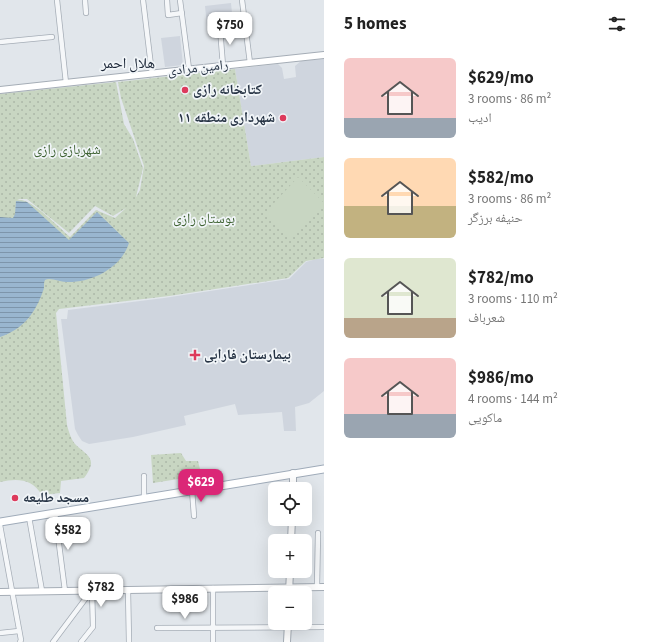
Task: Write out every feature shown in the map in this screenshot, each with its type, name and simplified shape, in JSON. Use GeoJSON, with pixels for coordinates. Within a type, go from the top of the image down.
{"type":"FeatureCollection","features":[{"type":"Feature","properties":{"kind":"main road"},"geometry":{"type":"LineString","coordinates":[[0,523],[324,468]]}},
{"type":"Feature","properties":{"kind":"street"},"geometry":{"type":"LineString","coordinates":[[57,0],[66,83]]}},
{"type":"Feature","properties":{"kind":"street"},"geometry":{"type":"LineString","coordinates":[[85,0],[86,12]]}},
{"type":"Feature","properties":{"kind":"street"},"geometry":{"type":"LineString","coordinates":[[143,0],[152,74]]}},
{"type":"Feature","properties":{"kind":"street"},"geometry":{"type":"LineString","coordinates":[[166,0],[168,15],[182,13]]}},
{"type":"Feature","properties":{"kind":"street"},"geometry":{"type":"LineString","coordinates":[[180,0],[189,69]]}},
{"type":"Feature","properties":{"kind":"street"},"geometry":{"type":"LineString","coordinates":[[242,0],[250,63]]}},
{"type":"Feature","properties":{"kind":"street"},"geometry":{"type":"LineString","coordinates":[[220,28],[223,66]]}},
{"type":"Feature","properties":{"kind":"street"},"geometry":{"type":"LineString","coordinates":[[0,42],[52,37]]}},
{"type":"Feature","properties":{"kind":"street","name":"رامین مرادی"},"geometry":{"type":"LineString","coordinates":[[0,90],[324,55]]}},
{"type":"Feature","properties":{"kind":"street"},"geometry":{"type":"LineString","coordinates":[[293,474],[293,482]]}},
{"type":"Feature","properties":{"kind":"street"},"geometry":{"type":"LineString","coordinates":[[144,476],[144,498]]}},
{"type":"Feature","properties":{"kind":"street"},"geometry":{"type":"LineString","coordinates":[[192,490],[194,516]]}},
{"type":"Feature","properties":{"kind":"street"},"geometry":{"type":"LineString","coordinates":[[55,513],[65,591]]}},
{"type":"Feature","properties":{"kind":"street"},"geometry":{"type":"LineString","coordinates":[[29,517],[42,591]]}},
{"type":"Feature","properties":{"kind":"street"},"geometry":{"type":"LineString","coordinates":[[0,523],[13,592],[21,640],[20,642]]}},
{"type":"Feature","properties":{"kind":"street"},"geometry":{"type":"LineString","coordinates":[[317,587],[318,533]]}},
{"type":"Feature","properties":{"kind":"street"},"geometry":{"type":"LineString","coordinates":[[318,542],[324,540]]}},
{"type":"Feature","properties":{"kind":"street"},"geometry":{"type":"LineString","coordinates":[[312,588],[324,586]]}},
{"type":"Feature","properties":{"kind":"street"},"geometry":{"type":"LineString","coordinates":[[0,592],[213,588],[268,589]]}},
{"type":"Feature","properties":{"kind":"street"},"geometry":{"type":"LineString","coordinates":[[213,588],[213,642]]}},
{"type":"Feature","properties":{"kind":"street"},"geometry":{"type":"LineString","coordinates":[[81,642],[93,627],[92,590]]}},
{"type":"Feature","properties":{"kind":"street"},"geometry":{"type":"LineString","coordinates":[[53,642],[92,590]]}},
{"type":"Feature","properties":{"kind":"street"},"geometry":{"type":"LineString","coordinates":[[128,590],[129,642]]}},
{"type":"Feature","properties":{"kind":"street"},"geometry":{"type":"LineString","coordinates":[[157,628],[268,626]]}},
{"type":"Feature","properties":{"kind":"street"},"geometry":{"type":"LineString","coordinates":[[312,626],[324,627]]}},
{"type":"Feature","properties":{"kind":"street"},"geometry":{"type":"LineString","coordinates":[[287,642],[288,630]]}},
{"type":"Feature","properties":{"kind":"street"},"geometry":{"type":"LineString","coordinates":[[0,633],[19,631]]}},
{"type":"Feature","properties":{"kind":"shaded area"},"geometry":{"type":"Polygon","coordinates":[[[231,3],[233,23],[207,26],[205,6],[231,3]]]}},
{"type":"Feature","properties":{"kind":"shaded area"},"geometry":{"type":"Polygon","coordinates":[[[180,36],[183,65],[165,67],[161,38],[180,36]]]}},
{"type":"Feature","properties":{"kind":"shaded area","name":"شهرداری منطقه ۱۱"},"geometry":{"type":"Polygon","coordinates":[[[324,59],[324,157],[251,166],[235,69],[278,64],[282,68],[284,79],[296,77],[295,66],[301,61],[324,59]]]}},
{"type":"Feature","properties":{"kind":"shaded area","name":"بیمارستان فارابی"},"geometry":{"type":"Polygon","coordinates":[[[316,259],[324,259],[324,391],[309,403],[295,407],[296,431],[284,431],[282,412],[238,415],[235,404],[184,416],[186,425],[133,437],[89,444],[82,441],[75,429],[61,319],[67,319],[68,310],[164,298],[289,279],[306,262],[316,259]]]}},
{"type":"Feature","properties":{"kind":"green space","name":"بوستان رازی"},"geometry":{"type":"Polygon","coordinates":[[[235,69],[251,166],[324,157],[324,258],[306,261],[288,278],[169,296],[59,309],[56,313],[67,425],[73,441],[88,456],[91,462],[88,472],[84,478],[61,481],[60,493],[42,495],[34,486],[24,481],[13,480],[0,482],[0,94],[116,82],[124,124],[133,139],[143,168],[136,197],[140,190],[144,166],[121,98],[118,82],[235,69]],[[27,199],[17,200],[23,200],[30,203],[70,237],[96,210],[115,218],[126,208],[113,216],[95,206],[69,233],[27,199]]]}},
{"type":"Feature","properties":{"kind":"green space"},"geometry":{"type":"Polygon","coordinates":[[[298,177],[324,203],[290,239],[264,214],[298,177]]]}},
{"type":"Feature","properties":{"kind":"green space"},"geometry":{"type":"Polygon","coordinates":[[[181,453],[186,461],[198,461],[200,469],[190,471],[191,477],[153,483],[151,455],[181,453]]]}},
{"type":"Feature","properties":{"kind":"water"},"geometry":{"type":"Polygon","coordinates":[[[16,201],[27,202],[69,240],[97,212],[129,243],[125,252],[112,267],[95,277],[76,282],[64,282],[50,279],[45,280],[44,290],[32,314],[22,325],[0,337],[0,217],[13,218],[15,214],[16,201]]]}},
{"type":"Feature","properties":{"kind":"place","name":"کتابخانه رازی"},"geometry":{"type":"Point","coordinates":[185,90]}},
{"type":"Feature","properties":{"kind":"place","name":"شهرداری منطقه ۱۱"},"geometry":{"type":"Point","coordinates":[283,118]}},
{"type":"Feature","properties":{"kind":"place","name":"بیمارستان فارابی"},"geometry":{"type":"Point","coordinates":[195,355]}},
{"type":"Feature","properties":{"kind":"place","name":"مسجد طلیعه"},"geometry":{"type":"Point","coordinates":[15,498]}},
{"type":"Feature","properties":{"kind":"district","name":"هلال احمر"},"geometry":{"type":"Point","coordinates":[128,63]}},
{"type":"Feature","properties":{"kind":"park label","name":"شهربازی رازی"},"geometry":{"type":"Point","coordinates":[67,150]}}]}
